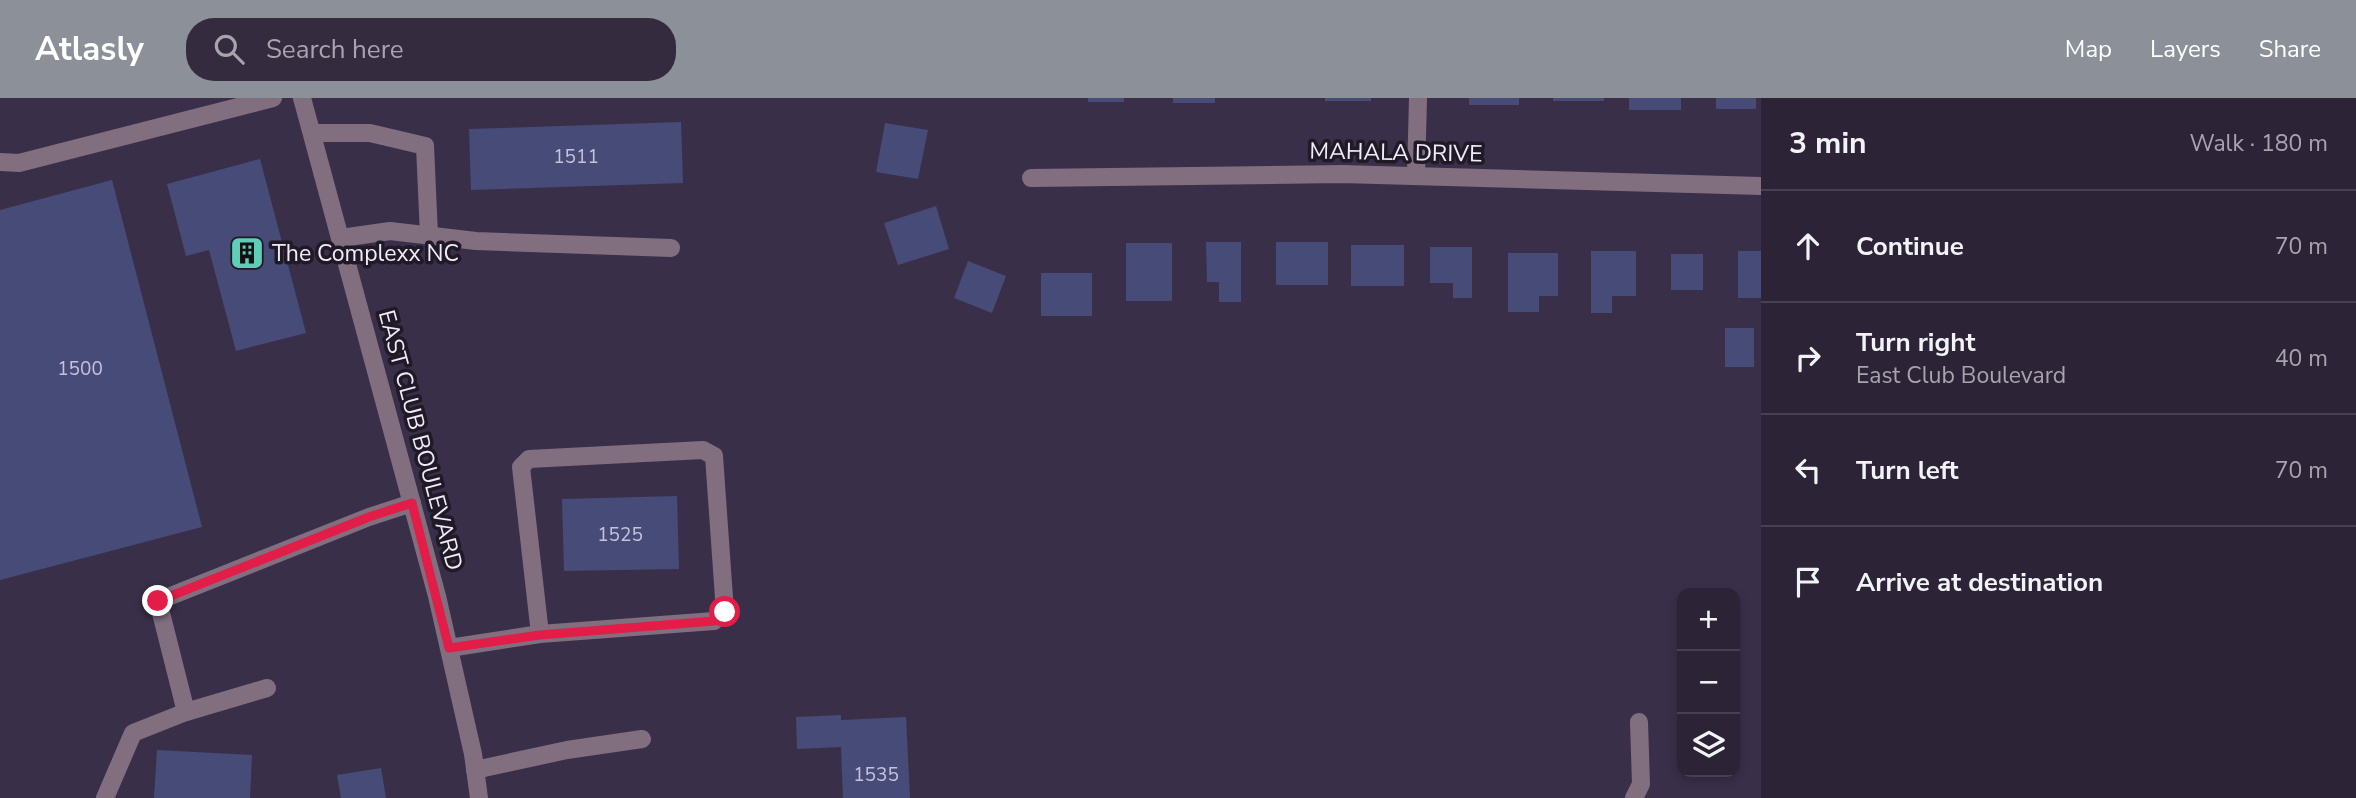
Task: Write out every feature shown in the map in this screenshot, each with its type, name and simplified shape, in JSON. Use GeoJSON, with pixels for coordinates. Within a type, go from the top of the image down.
{"type":"FeatureCollection","features":[{"type":"Feature","properties":{"kind":"street"},"geometry":{"type":"LineString","coordinates":[[0,162],[19,163],[273,98]]}},
{"type":"Feature","properties":{"kind":"street","name":"EAST CLUB BOULEVARD"},"geometry":{"type":"LineString","coordinates":[[302,98],[449,648],[479,798]]}},
{"type":"Feature","properties":{"kind":"street"},"geometry":{"type":"LineString","coordinates":[[1416,175],[1418,98]]}},
{"type":"Feature","properties":{"kind":"street"},"geometry":{"type":"LineString","coordinates":[[312,133],[370,133],[425,146],[429,235]]}},
{"type":"Feature","properties":{"kind":"street","name":"MAHALA DRIVE"},"geometry":{"type":"LineString","coordinates":[[1031,178],[1342,174],[1761,186]]}},
{"type":"Feature","properties":{"kind":"street"},"geometry":{"type":"LineString","coordinates":[[341,238],[390,231],[476,241],[671,248]]}},
{"type":"Feature","properties":{"kind":"street"},"geometry":{"type":"LineString","coordinates":[[449,648],[540,635],[714,621],[725,612],[714,456],[703,450],[542,459],[529,460],[521,467],[540,635]]}},
{"type":"Feature","properties":{"kind":"street"},"geometry":{"type":"LineString","coordinates":[[186,712],[158,601],[369,517],[412,503]]}},
{"type":"Feature","properties":{"kind":"street"},"geometry":{"type":"LineString","coordinates":[[105,798],[133,733],[186,712],[267,688]]}},
{"type":"Feature","properties":{"kind":"street"},"geometry":{"type":"LineString","coordinates":[[1634,798],[1641,784],[1639,722]]}},
{"type":"Feature","properties":{"kind":"street"},"geometry":{"type":"LineString","coordinates":[[475,770],[567,750],[642,739]]}},
{"type":"Feature","properties":{"kind":"building"},"geometry":{"type":"Polygon","coordinates":[[[1088,98],[1124,98],[1124,102],[1088,102],[1088,98]]]}},
{"type":"Feature","properties":{"kind":"building"},"geometry":{"type":"Polygon","coordinates":[[[1173,98],[1215,98],[1215,103],[1173,103],[1173,98]]]}},
{"type":"Feature","properties":{"kind":"building"},"geometry":{"type":"Polygon","coordinates":[[[1325,98],[1371,98],[1371,101],[1325,101],[1325,98]]]}},
{"type":"Feature","properties":{"kind":"building"},"geometry":{"type":"Polygon","coordinates":[[[1469,98],[1519,98],[1519,105],[1469,105],[1469,98]]]}},
{"type":"Feature","properties":{"kind":"building"},"geometry":{"type":"Polygon","coordinates":[[[1553,98],[1604,98],[1604,101],[1553,101],[1553,98]]]}},
{"type":"Feature","properties":{"kind":"building"},"geometry":{"type":"Polygon","coordinates":[[[1629,98],[1681,98],[1681,110],[1629,110],[1629,98]]]}},
{"type":"Feature","properties":{"kind":"building"},"geometry":{"type":"Polygon","coordinates":[[[1716,98],[1756,98],[1756,109],[1716,109],[1716,98]]]}},
{"type":"Feature","properties":{"kind":"building"},"geometry":{"type":"Polygon","coordinates":[[[681,122],[683,183],[471,190],[469,129],[681,122]]]}},
{"type":"Feature","properties":{"kind":"building"},"geometry":{"type":"Polygon","coordinates":[[[885,123],[928,130],[918,179],[876,172],[885,123]]]}},
{"type":"Feature","properties":{"kind":"building","name":"The Complexx NC"},"geometry":{"type":"Polygon","coordinates":[[[260,159],[306,333],[236,351],[209,250],[186,256],[167,184],[260,159]]]}},
{"type":"Feature","properties":{"kind":"building"},"geometry":{"type":"Polygon","coordinates":[[[112,180],[202,527],[0,580],[0,210],[112,180]]]}},
{"type":"Feature","properties":{"kind":"building"},"geometry":{"type":"Polygon","coordinates":[[[936,206],[949,249],[898,265],[884,223],[936,206]]]}},
{"type":"Feature","properties":{"kind":"building"},"geometry":{"type":"Polygon","coordinates":[[[1206,242],[1241,242],[1241,302],[1219,302],[1219,282],[1207,282],[1206,242]]]}},
{"type":"Feature","properties":{"kind":"building"},"geometry":{"type":"Polygon","coordinates":[[[1276,242],[1328,242],[1328,285],[1276,285],[1276,242]]]}},
{"type":"Feature","properties":{"kind":"building"},"geometry":{"type":"Polygon","coordinates":[[[1126,243],[1172,243],[1172,301],[1126,301],[1126,243]]]}},
{"type":"Feature","properties":{"kind":"building"},"geometry":{"type":"Polygon","coordinates":[[[1351,245],[1404,245],[1404,286],[1351,286],[1351,245]]]}},
{"type":"Feature","properties":{"kind":"building"},"geometry":{"type":"Polygon","coordinates":[[[1430,247],[1472,247],[1472,298],[1453,298],[1453,283],[1430,283],[1430,247]]]}},
{"type":"Feature","properties":{"kind":"building"},"geometry":{"type":"Polygon","coordinates":[[[1591,251],[1636,251],[1636,296],[1612,296],[1612,313],[1591,313],[1591,251]]]}},
{"type":"Feature","properties":{"kind":"building"},"geometry":{"type":"Polygon","coordinates":[[[1738,251],[1761,251],[1761,298],[1738,298],[1738,251]]]}},
{"type":"Feature","properties":{"kind":"building"},"geometry":{"type":"Polygon","coordinates":[[[1508,253],[1558,253],[1558,296],[1539,296],[1539,312],[1508,312],[1508,253]]]}},
{"type":"Feature","properties":{"kind":"building"},"geometry":{"type":"Polygon","coordinates":[[[1671,254],[1703,254],[1703,290],[1671,290],[1671,254]]]}},
{"type":"Feature","properties":{"kind":"building"},"geometry":{"type":"Polygon","coordinates":[[[968,261],[1006,276],[992,313],[954,298],[968,261]]]}},
{"type":"Feature","properties":{"kind":"building"},"geometry":{"type":"Polygon","coordinates":[[[1041,273],[1092,273],[1092,316],[1041,316],[1041,273]]]}},
{"type":"Feature","properties":{"kind":"building"},"geometry":{"type":"Polygon","coordinates":[[[1725,328],[1754,328],[1754,367],[1725,367],[1725,328]]]}},
{"type":"Feature","properties":{"kind":"building"},"geometry":{"type":"Polygon","coordinates":[[[677,496],[679,569],[564,571],[562,499],[677,496]]]}},
{"type":"Feature","properties":{"kind":"building"},"geometry":{"type":"Polygon","coordinates":[[[841,715],[841,720],[906,717],[910,798],[843,798],[841,747],[797,749],[796,717],[841,715]]]}},
{"type":"Feature","properties":{"kind":"building"},"geometry":{"type":"Polygon","coordinates":[[[157,750],[252,755],[250,798],[154,798],[157,750]]]}},
{"type":"Feature","properties":{"kind":"building"},"geometry":{"type":"Polygon","coordinates":[[[381,768],[386,798],[341,798],[337,775],[381,768]]]}},
{"type":"Feature","properties":{"kind":"place","name":"The Complexx NC"},"geometry":{"type":"Point","coordinates":[247,253]}},
{"type":"Feature","properties":{"kind":"route"},"geometry":{"type":"LineString","coordinates":[[158,601],[369,517],[412,503],[449,648],[540,635],[714,621],[725,612]]}}]}
